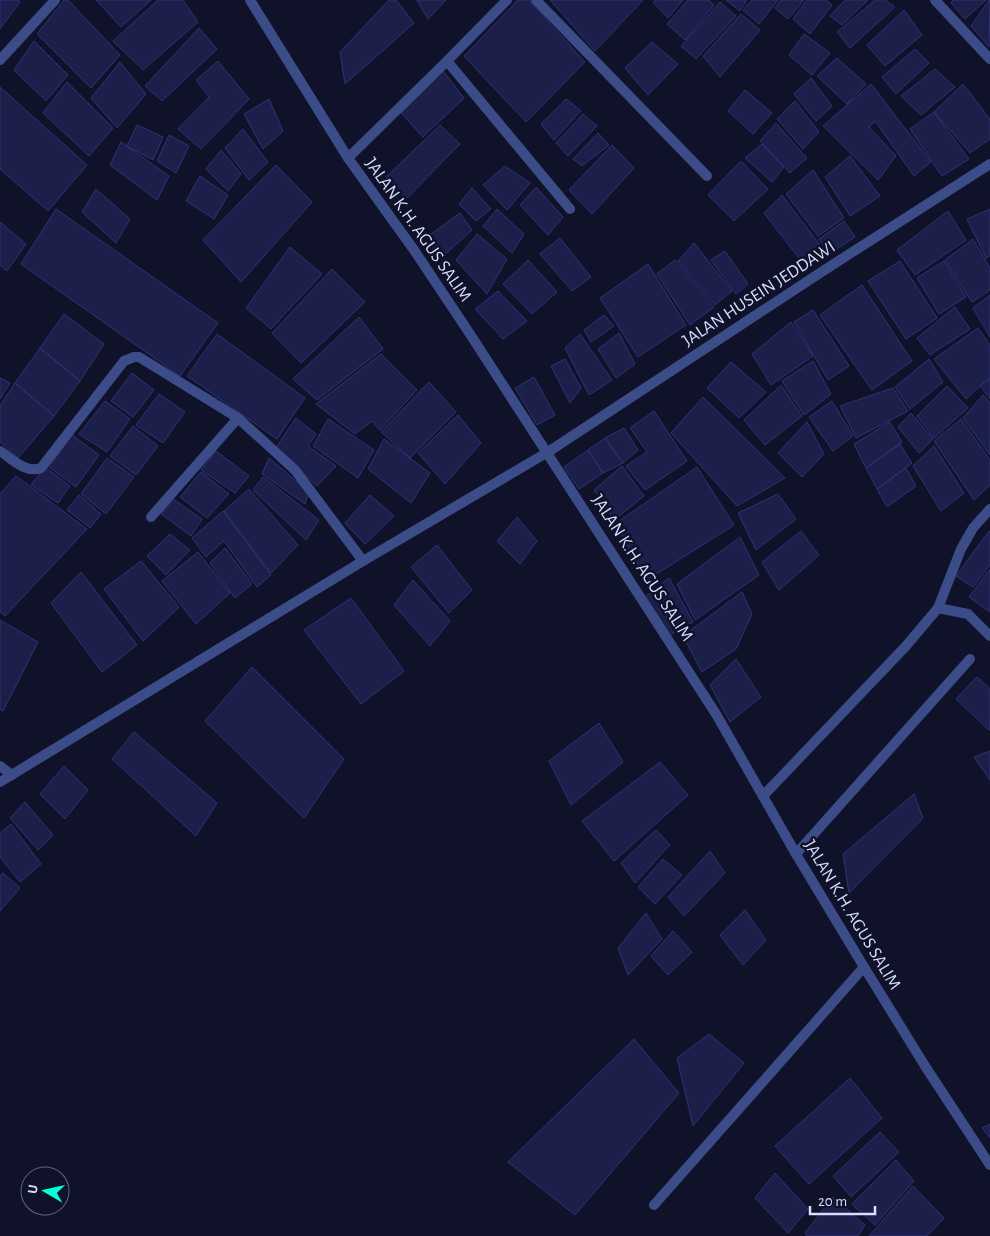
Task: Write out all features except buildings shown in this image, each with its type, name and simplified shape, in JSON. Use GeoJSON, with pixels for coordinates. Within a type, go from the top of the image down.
{"type":"FeatureCollection","features":[{"type":"Feature","properties":{"kind":"street"},"geometry":{"type":"LineString","coordinates":[[0,60],[55,0]]}},
{"type":"Feature","properties":{"kind":"street","name":"JALAN K.H. AGUS SALIM"},"geometry":{"type":"LineString","coordinates":[[250,0],[348,158],[414,250],[548,452],[716,714],[796,854],[864,967],[925,1066],[990,1165]]}},
{"type":"Feature","properties":{"kind":"street"},"geometry":{"type":"LineString","coordinates":[[348,158],[447,62],[507,0]]}},
{"type":"Feature","properties":{"kind":"street"},"geometry":{"type":"LineString","coordinates":[[536,0],[707,176]]}},
{"type":"Feature","properties":{"kind":"street"},"geometry":{"type":"LineString","coordinates":[[935,0],[990,58]]}},
{"type":"Feature","properties":{"kind":"street"},"geometry":{"type":"LineString","coordinates":[[447,62],[570,210]]}},
{"type":"Feature","properties":{"kind":"street","name":"JALAN HUSEIN JEDDAWI"},"geometry":{"type":"LineString","coordinates":[[0,782],[363,561],[548,452],[826,269],[990,164]]}},
{"type":"Feature","properties":{"kind":"street"},"geometry":{"type":"LineString","coordinates":[[0,451],[26,469],[41,468],[124,361],[139,357],[238,418],[295,470],[363,561]]}},
{"type":"Feature","properties":{"kind":"street"},"geometry":{"type":"LineString","coordinates":[[151,517],[238,418]]}},
{"type":"Feature","properties":{"kind":"street"},"geometry":{"type":"LineString","coordinates":[[763,796],[906,646],[938,608],[961,549],[974,528],[990,509]]}},
{"type":"Feature","properties":{"kind":"street"},"geometry":{"type":"LineString","coordinates":[[938,608],[968,614],[990,636]]}},
{"type":"Feature","properties":{"kind":"street"},"geometry":{"type":"LineString","coordinates":[[796,854],[970,659]]}},
{"type":"Feature","properties":{"kind":"street"},"geometry":{"type":"LineString","coordinates":[[0,766],[12,775]]}},
{"type":"Feature","properties":{"kind":"street"},"geometry":{"type":"LineString","coordinates":[[654,1204],[864,967]]}}]}
